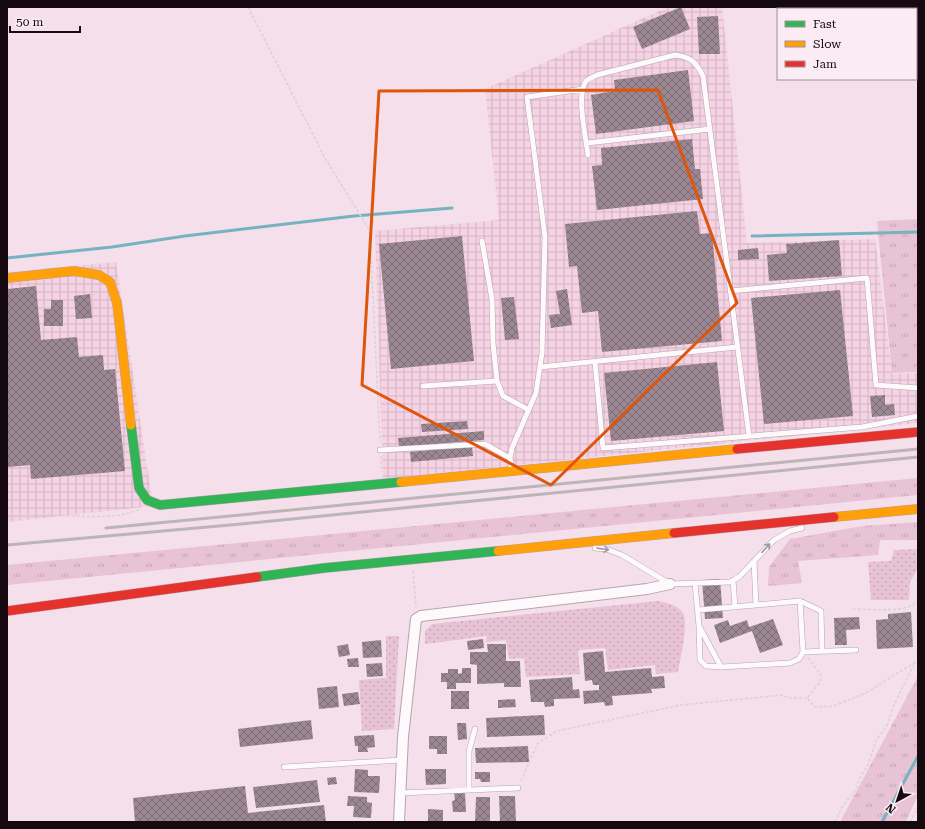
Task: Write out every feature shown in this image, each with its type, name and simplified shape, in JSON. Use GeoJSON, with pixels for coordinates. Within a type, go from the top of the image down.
{"type":"FeatureCollection","features":[{"type":"Feature","properties":{"kind":"street"},"geometry":{"type":"LineString","coordinates":[[7,278],[82,271],[102,276],[112,285],[117,303],[139,488],[144,498],[149,502],[160,506],[918,432]]}},
{"type":"Feature","properties":{"kind":"street"},"geometry":{"type":"LineString","coordinates":[[7,611],[324,568],[412,558],[918,509]]}},
{"type":"Feature","properties":{"kind":"street"},"geometry":{"type":"LineString","coordinates":[[399,822],[402,760],[416,619],[421,616],[647,589],[670,584]]}},
{"type":"Feature","properties":{"kind":"lane"},"geometry":{"type":"LineString","coordinates":[[588,155],[582,107],[583,89],[587,80],[597,75],[675,55],[687,56],[696,63],[703,76],[749,436]]}},
{"type":"Feature","properties":{"kind":"lane"},"geometry":{"type":"LineString","coordinates":[[512,471],[510,458],[512,448],[536,393],[542,353],[545,237],[527,97],[583,89]]}},
{"type":"Feature","properties":{"kind":"lane"},"geometry":{"type":"LineString","coordinates":[[587,143],[710,129]]}},
{"type":"Feature","properties":{"kind":"lane"},"geometry":{"type":"LineString","coordinates":[[482,241],[492,299],[493,343],[497,381],[503,396],[528,410]]}},
{"type":"Feature","properties":{"kind":"lane"},"geometry":{"type":"LineString","coordinates":[[730,291],[867,278],[876,385],[918,388]]}},
{"type":"Feature","properties":{"kind":"lane"},"geometry":{"type":"LineString","coordinates":[[540,367],[737,347]]}},
{"type":"Feature","properties":{"kind":"lane"},"geometry":{"type":"LineString","coordinates":[[595,362],[603,448],[862,427],[918,416]]}},
{"type":"Feature","properties":{"kind":"lane"},"geometry":{"type":"LineString","coordinates":[[423,386],[497,381]]}},
{"type":"Feature","properties":{"kind":"lane"},"geometry":{"type":"LineString","coordinates":[[380,450],[485,444],[510,458]]}},
{"type":"Feature","properties":{"kind":"lane"},"geometry":{"type":"LineString","coordinates":[[813,525],[859,514]]}},
{"type":"Feature","properties":{"kind":"lane"},"geometry":{"type":"LineString","coordinates":[[537,545],[606,549],[622,555],[670,584],[730,582],[739,577],[778,537],[790,531],[805,527]]}},
{"type":"Feature","properties":{"kind":"lane"},"geometry":{"type":"LineString","coordinates":[[754,560],[756,604]]}},
{"type":"Feature","properties":{"kind":"lane"},"geometry":{"type":"LineString","coordinates":[[733,580],[735,607]]}},
{"type":"Feature","properties":{"kind":"lane"},"geometry":{"type":"LineString","coordinates":[[695,583],[698,610],[700,660],[706,666],[721,667],[790,663],[799,659],[803,652],[800,601]]}},
{"type":"Feature","properties":{"kind":"lane"},"geometry":{"type":"LineString","coordinates":[[698,610],[800,601],[821,611],[822,651]]}},
{"type":"Feature","properties":{"kind":"lane"},"geometry":{"type":"LineString","coordinates":[[699,626],[721,667]]}},
{"type":"Feature","properties":{"kind":"lane"},"geometry":{"type":"LineString","coordinates":[[803,652],[856,650]]}},
{"type":"Feature","properties":{"kind":"lane"},"geometry":{"type":"LineString","coordinates":[[469,790],[469,751],[475,729]]}},
{"type":"Feature","properties":{"kind":"lane"},"geometry":{"type":"LineString","coordinates":[[284,767],[402,760]]}},
{"type":"Feature","properties":{"kind":"lane"},"geometry":{"type":"LineString","coordinates":[[400,793],[518,788]]}},
{"type":"Feature","properties":{"kind":"path"},"geometry":{"type":"LineString","coordinates":[[248,7],[326,158],[370,231],[382,484]]}},
{"type":"Feature","properties":{"kind":"path"},"geometry":{"type":"LineString","coordinates":[[7,518],[38,515],[87,517],[126,513],[139,510],[149,502]]}},
{"type":"Feature","properties":{"kind":"path"},"geometry":{"type":"LineString","coordinates":[[412,558],[416,619]]}},
{"type":"Feature","properties":{"kind":"path"},"geometry":{"type":"LineString","coordinates":[[853,609],[907,609],[915,605],[918,600]]}},
{"type":"Feature","properties":{"kind":"path"},"geometry":{"type":"LineString","coordinates":[[803,652],[821,675],[820,682],[808,698]]}},
{"type":"Feature","properties":{"kind":"path"},"geometry":{"type":"LineString","coordinates":[[808,698],[815,707],[834,706],[866,693],[918,662]]}},
{"type":"Feature","properties":{"kind":"path"},"geometry":{"type":"LineString","coordinates":[[835,822],[842,807],[856,790],[859,779],[868,765],[877,739],[887,726],[894,705],[914,663]]}},
{"type":"Feature","properties":{"kind":"path"},"geometry":{"type":"LineString","coordinates":[[518,788],[538,743],[557,731],[681,705],[782,696],[788,698],[808,698]]}},
{"type":"Feature","properties":{"kind":"path"},"geometry":{"type":"LineString","coordinates":[[910,822],[918,807]]}},
{"type":"Feature","properties":{"kind":"highlighted area"},"geometry":{"type":"Polygon","coordinates":[[[658,90],[737,303],[551,485],[362,385],[379,91],[658,90]]]}},
{"type":"Feature","properties":{"kind":"shaded area"},"geometry":{"type":"Polygon","coordinates":[[[668,7],[722,7],[747,243],[875,239],[892,374],[918,373],[918,423],[383,479],[375,231],[499,220],[485,89],[668,7]]]}},
{"type":"Feature","properties":{"kind":"shaded area"},"geometry":{"type":"Polygon","coordinates":[[[116,262],[153,506],[7,522],[7,272],[116,262]]]}},
{"type":"Feature","properties":{"kind":"green space"},"geometry":{"type":"Polygon","coordinates":[[[918,219],[918,372],[892,373],[877,221],[918,219]]]}},
{"type":"Feature","properties":{"kind":"green space"},"geometry":{"type":"Polygon","coordinates":[[[918,478],[918,495],[7,585],[7,565],[918,478]]]}},
{"type":"Feature","properties":{"kind":"green space"},"geometry":{"type":"Polygon","coordinates":[[[918,522],[918,540],[880,540],[878,555],[798,561],[802,583],[768,586],[769,567],[790,539],[862,526],[918,522]]]}},
{"type":"Feature","properties":{"kind":"green space"},"geometry":{"type":"Polygon","coordinates":[[[918,549],[918,568],[910,582],[909,600],[871,600],[868,562],[891,561],[894,550],[918,549]]]}},
{"type":"Feature","properties":{"kind":"green space"},"geometry":{"type":"Polygon","coordinates":[[[658,601],[678,608],[681,610],[685,618],[685,633],[678,672],[656,674],[655,665],[608,670],[605,648],[578,650],[580,674],[526,677],[524,658],[509,659],[506,640],[486,642],[487,636],[425,644],[425,631],[432,624],[658,601]]]}},
{"type":"Feature","properties":{"kind":"green space"},"geometry":{"type":"Polygon","coordinates":[[[386,636],[399,636],[394,729],[362,731],[359,680],[386,678],[386,636]]]}},
{"type":"Feature","properties":{"kind":"green space"},"geometry":{"type":"Polygon","coordinates":[[[918,676],[918,795],[906,821],[840,822],[918,676]]]}},
{"type":"Feature","properties":{"kind":"building"},"geometry":{"type":"Polygon","coordinates":[[[681,7],[690,29],[642,49],[633,27],[681,7]]]}},
{"type":"Feature","properties":{"kind":"building"},"geometry":{"type":"Polygon","coordinates":[[[718,16],[720,54],[699,54],[697,17],[718,16]]]}},
{"type":"Feature","properties":{"kind":"building"},"geometry":{"type":"Polygon","coordinates":[[[688,70],[694,121],[596,134],[591,95],[615,91],[614,80],[688,70]]]}},
{"type":"Feature","properties":{"kind":"building"},"geometry":{"type":"Polygon","coordinates":[[[692,139],[695,169],[700,169],[703,199],[597,210],[592,166],[602,165],[601,148],[692,139]]]}},
{"type":"Feature","properties":{"kind":"building"},"geometry":{"type":"Polygon","coordinates":[[[697,211],[700,234],[712,233],[722,341],[602,352],[598,311],[582,313],[577,266],[569,267],[565,224],[697,211]]]}},
{"type":"Feature","properties":{"kind":"building"},"geometry":{"type":"Polygon","coordinates":[[[462,236],[474,361],[391,369],[379,244],[462,236]]]}},
{"type":"Feature","properties":{"kind":"building"},"geometry":{"type":"Polygon","coordinates":[[[839,240],[842,276],[769,281],[767,255],[787,253],[786,244],[839,240]]]}},
{"type":"Feature","properties":{"kind":"building"},"geometry":{"type":"Polygon","coordinates":[[[758,248],[759,259],[738,260],[738,250],[758,248]]]}},
{"type":"Feature","properties":{"kind":"building"},"geometry":{"type":"Polygon","coordinates":[[[36,286],[41,340],[77,337],[79,357],[103,355],[104,370],[115,369],[125,471],[31,479],[30,465],[7,467],[7,289],[36,286]]]}},
{"type":"Feature","properties":{"kind":"building"},"geometry":{"type":"Polygon","coordinates":[[[567,289],[572,325],[551,328],[549,315],[560,314],[556,291],[567,289]]]}},
{"type":"Feature","properties":{"kind":"building"},"geometry":{"type":"Polygon","coordinates":[[[840,290],[853,416],[764,424],[751,298],[840,290]]]}},
{"type":"Feature","properties":{"kind":"building"},"geometry":{"type":"Polygon","coordinates":[[[90,294],[92,318],[76,319],[74,296],[90,294]]]}},
{"type":"Feature","properties":{"kind":"building"},"geometry":{"type":"Polygon","coordinates":[[[514,297],[519,339],[505,340],[501,298],[514,297]]]}},
{"type":"Feature","properties":{"kind":"building"},"geometry":{"type":"Polygon","coordinates":[[[51,300],[63,300],[63,326],[44,326],[44,309],[51,309],[51,300]]]}},
{"type":"Feature","properties":{"kind":"building"},"geometry":{"type":"Polygon","coordinates":[[[717,362],[724,431],[611,441],[604,373],[717,362]]]}},
{"type":"Feature","properties":{"kind":"building"},"geometry":{"type":"Polygon","coordinates":[[[885,395],[885,405],[894,404],[895,415],[872,417],[870,396],[885,395]]]}},
{"type":"Feature","properties":{"kind":"building"},"geometry":{"type":"Polygon","coordinates":[[[467,421],[468,429],[422,432],[421,424],[467,421]]]}},
{"type":"Feature","properties":{"kind":"building"},"geometry":{"type":"Polygon","coordinates":[[[484,431],[484,440],[399,447],[398,438],[484,431]]]}},
{"type":"Feature","properties":{"kind":"building"},"geometry":{"type":"Polygon","coordinates":[[[472,446],[473,456],[411,462],[410,452],[472,446]]]}},
{"type":"Feature","properties":{"kind":"building"},"geometry":{"type":"Polygon","coordinates":[[[720,579],[723,618],[705,619],[702,580],[720,579]]]}},
{"type":"Feature","properties":{"kind":"building"},"geometry":{"type":"Polygon","coordinates":[[[911,612],[913,647],[877,649],[876,620],[888,619],[888,614],[911,612]]]}},
{"type":"Feature","properties":{"kind":"building"},"geometry":{"type":"Polygon","coordinates":[[[859,617],[860,629],[846,630],[847,645],[835,645],[834,618],[859,617]]]}},
{"type":"Feature","properties":{"kind":"building"},"geometry":{"type":"Polygon","coordinates":[[[773,619],[783,645],[760,653],[752,631],[720,643],[714,625],[728,620],[730,626],[747,620],[749,627],[773,619]]]}},
{"type":"Feature","properties":{"kind":"building"},"geometry":{"type":"Polygon","coordinates":[[[483,639],[484,648],[468,650],[467,641],[483,639]]]}},
{"type":"Feature","properties":{"kind":"building"},"geometry":{"type":"Polygon","coordinates":[[[381,640],[382,657],[363,658],[362,642],[381,640]]]}},
{"type":"Feature","properties":{"kind":"building"},"geometry":{"type":"Polygon","coordinates":[[[348,644],[350,655],[339,657],[337,646],[348,644]]]}},
{"type":"Feature","properties":{"kind":"building"},"geometry":{"type":"Polygon","coordinates":[[[487,644],[506,644],[506,661],[520,661],[521,687],[504,687],[504,683],[477,684],[477,665],[470,664],[470,652],[488,652],[487,644]]]}},
{"type":"Feature","properties":{"kind":"building"},"geometry":{"type":"Polygon","coordinates":[[[603,651],[605,672],[651,668],[652,677],[664,676],[665,688],[651,689],[652,693],[612,696],[613,705],[605,706],[604,702],[584,704],[583,691],[599,690],[599,685],[593,685],[592,680],[585,681],[583,653],[603,651]]]}},
{"type":"Feature","properties":{"kind":"building"},"geometry":{"type":"Polygon","coordinates":[[[358,658],[359,667],[348,667],[347,659],[358,658]]]}},
{"type":"Feature","properties":{"kind":"building"},"geometry":{"type":"Polygon","coordinates":[[[382,663],[383,676],[367,677],[366,664],[382,663]]]}},
{"type":"Feature","properties":{"kind":"building"},"geometry":{"type":"Polygon","coordinates":[[[462,668],[471,668],[471,683],[456,683],[456,689],[447,689],[447,682],[441,682],[441,673],[448,673],[448,669],[458,669],[458,674],[462,673],[462,668]]]}},
{"type":"Feature","properties":{"kind":"building"},"geometry":{"type":"Polygon","coordinates":[[[572,677],[573,690],[579,689],[580,698],[554,699],[554,706],[545,707],[544,702],[531,702],[529,680],[572,677]]]}},
{"type":"Feature","properties":{"kind":"building"},"geometry":{"type":"Polygon","coordinates":[[[337,686],[339,707],[319,709],[317,688],[337,686]]]}},
{"type":"Feature","properties":{"kind":"building"},"geometry":{"type":"Polygon","coordinates":[[[451,691],[469,691],[469,709],[451,709],[451,691]]]}},
{"type":"Feature","properties":{"kind":"building"},"geometry":{"type":"Polygon","coordinates":[[[358,692],[360,704],[344,706],[342,694],[358,692]]]}},
{"type":"Feature","properties":{"kind":"building"},"geometry":{"type":"Polygon","coordinates":[[[515,699],[516,707],[498,708],[498,700],[515,699]]]}},
{"type":"Feature","properties":{"kind":"building"},"geometry":{"type":"Polygon","coordinates":[[[544,715],[545,735],[487,737],[486,718],[544,715]]]}},
{"type":"Feature","properties":{"kind":"building"},"geometry":{"type":"Polygon","coordinates":[[[311,720],[313,739],[240,747],[238,729],[311,720]]]}},
{"type":"Feature","properties":{"kind":"building"},"geometry":{"type":"Polygon","coordinates":[[[457,723],[466,723],[467,739],[458,740],[457,723]]]}},
{"type":"Feature","properties":{"kind":"building"},"geometry":{"type":"Polygon","coordinates":[[[374,735],[375,747],[367,748],[368,752],[358,752],[358,746],[355,746],[354,736],[374,735]]]}},
{"type":"Feature","properties":{"kind":"building"},"geometry":{"type":"Polygon","coordinates":[[[429,736],[447,736],[447,754],[437,754],[437,749],[429,749],[429,736]]]}},
{"type":"Feature","properties":{"kind":"building"},"geometry":{"type":"Polygon","coordinates":[[[528,746],[529,762],[476,763],[475,748],[528,746]]]}},
{"type":"Feature","properties":{"kind":"building"},"geometry":{"type":"Polygon","coordinates":[[[355,769],[368,770],[368,776],[380,776],[379,793],[354,792],[355,769]]]}},
{"type":"Feature","properties":{"kind":"building"},"geometry":{"type":"Polygon","coordinates":[[[425,769],[446,769],[446,784],[426,785],[425,769]]]}},
{"type":"Feature","properties":{"kind":"building"},"geometry":{"type":"Polygon","coordinates":[[[475,772],[490,772],[490,782],[481,782],[480,779],[475,779],[475,772]]]}},
{"type":"Feature","properties":{"kind":"building"},"geometry":{"type":"Polygon","coordinates":[[[336,777],[337,784],[328,785],[327,778],[336,777]]]}},
{"type":"Feature","properties":{"kind":"building"},"geometry":{"type":"Polygon","coordinates":[[[317,780],[320,802],[256,808],[253,787],[317,780]]]}},
{"type":"Feature","properties":{"kind":"building"},"geometry":{"type":"Polygon","coordinates":[[[245,786],[248,813],[324,805],[326,822],[135,822],[133,798],[245,786]]]}},
{"type":"Feature","properties":{"kind":"building"},"geometry":{"type":"Polygon","coordinates":[[[454,793],[465,793],[466,812],[453,812],[452,801],[455,800],[454,793]]]}},
{"type":"Feature","properties":{"kind":"building"},"geometry":{"type":"Polygon","coordinates":[[[348,796],[367,797],[367,802],[372,803],[371,818],[353,817],[354,806],[347,806],[348,796]]]}},
{"type":"Feature","properties":{"kind":"building"},"geometry":{"type":"Polygon","coordinates":[[[499,796],[515,796],[516,822],[500,822],[499,796]]]}},
{"type":"Feature","properties":{"kind":"building"},"geometry":{"type":"Polygon","coordinates":[[[476,797],[490,797],[490,822],[475,822],[476,797]]]}},
{"type":"Feature","properties":{"kind":"building"},"geometry":{"type":"Polygon","coordinates":[[[428,809],[443,810],[443,822],[428,822],[428,809]]]}},
{"type":"Feature","properties":{"kind":"waterway"},"geometry":{"type":"LineString","coordinates":[[7,258],[112,247],[185,236],[354,216],[452,208]]}},
{"type":"Feature","properties":{"kind":"waterway"},"geometry":{"type":"LineString","coordinates":[[752,236],[918,232]]}},
{"type":"Feature","properties":{"kind":"waterway"},"geometry":{"type":"LineString","coordinates":[[882,822],[918,756]]}},
{"type":"Feature","properties":{"kind":"railway"},"geometry":{"type":"LineString","coordinates":[[106,528],[918,449]]}},
{"type":"Feature","properties":{"kind":"railway"},"geometry":{"type":"LineString","coordinates":[[7,545],[241,524],[918,457]]}},
{"type":"Feature","properties":{"kind":"traffic: fast"},"geometry":{"type":"LineString","coordinates":[[131,425],[139,488],[147,500],[160,505],[401,482]]}},
{"type":"Feature","properties":{"kind":"traffic: fast"},"geometry":{"type":"LineString","coordinates":[[257,577],[324,568],[498,551]]}},
{"type":"Feature","properties":{"kind":"traffic: slow"},"geometry":{"type":"LineString","coordinates":[[7,278],[74,271],[99,275],[110,282],[117,303],[131,425]]}},
{"type":"Feature","properties":{"kind":"traffic: slow"},"geometry":{"type":"LineString","coordinates":[[401,482],[737,449]]}},
{"type":"Feature","properties":{"kind":"traffic: slow"},"geometry":{"type":"LineString","coordinates":[[834,517],[918,509]]}},
{"type":"Feature","properties":{"kind":"traffic: slow"},"geometry":{"type":"LineString","coordinates":[[498,551],[674,533]]}},
{"type":"Feature","properties":{"kind":"traffic: jam"},"geometry":{"type":"LineString","coordinates":[[737,449],[918,432]]}},
{"type":"Feature","properties":{"kind":"traffic: jam"},"geometry":{"type":"LineString","coordinates":[[674,533],[834,517]]}},
{"type":"Feature","properties":{"kind":"traffic: jam"},"geometry":{"type":"LineString","coordinates":[[7,611],[257,577]]}}]}
